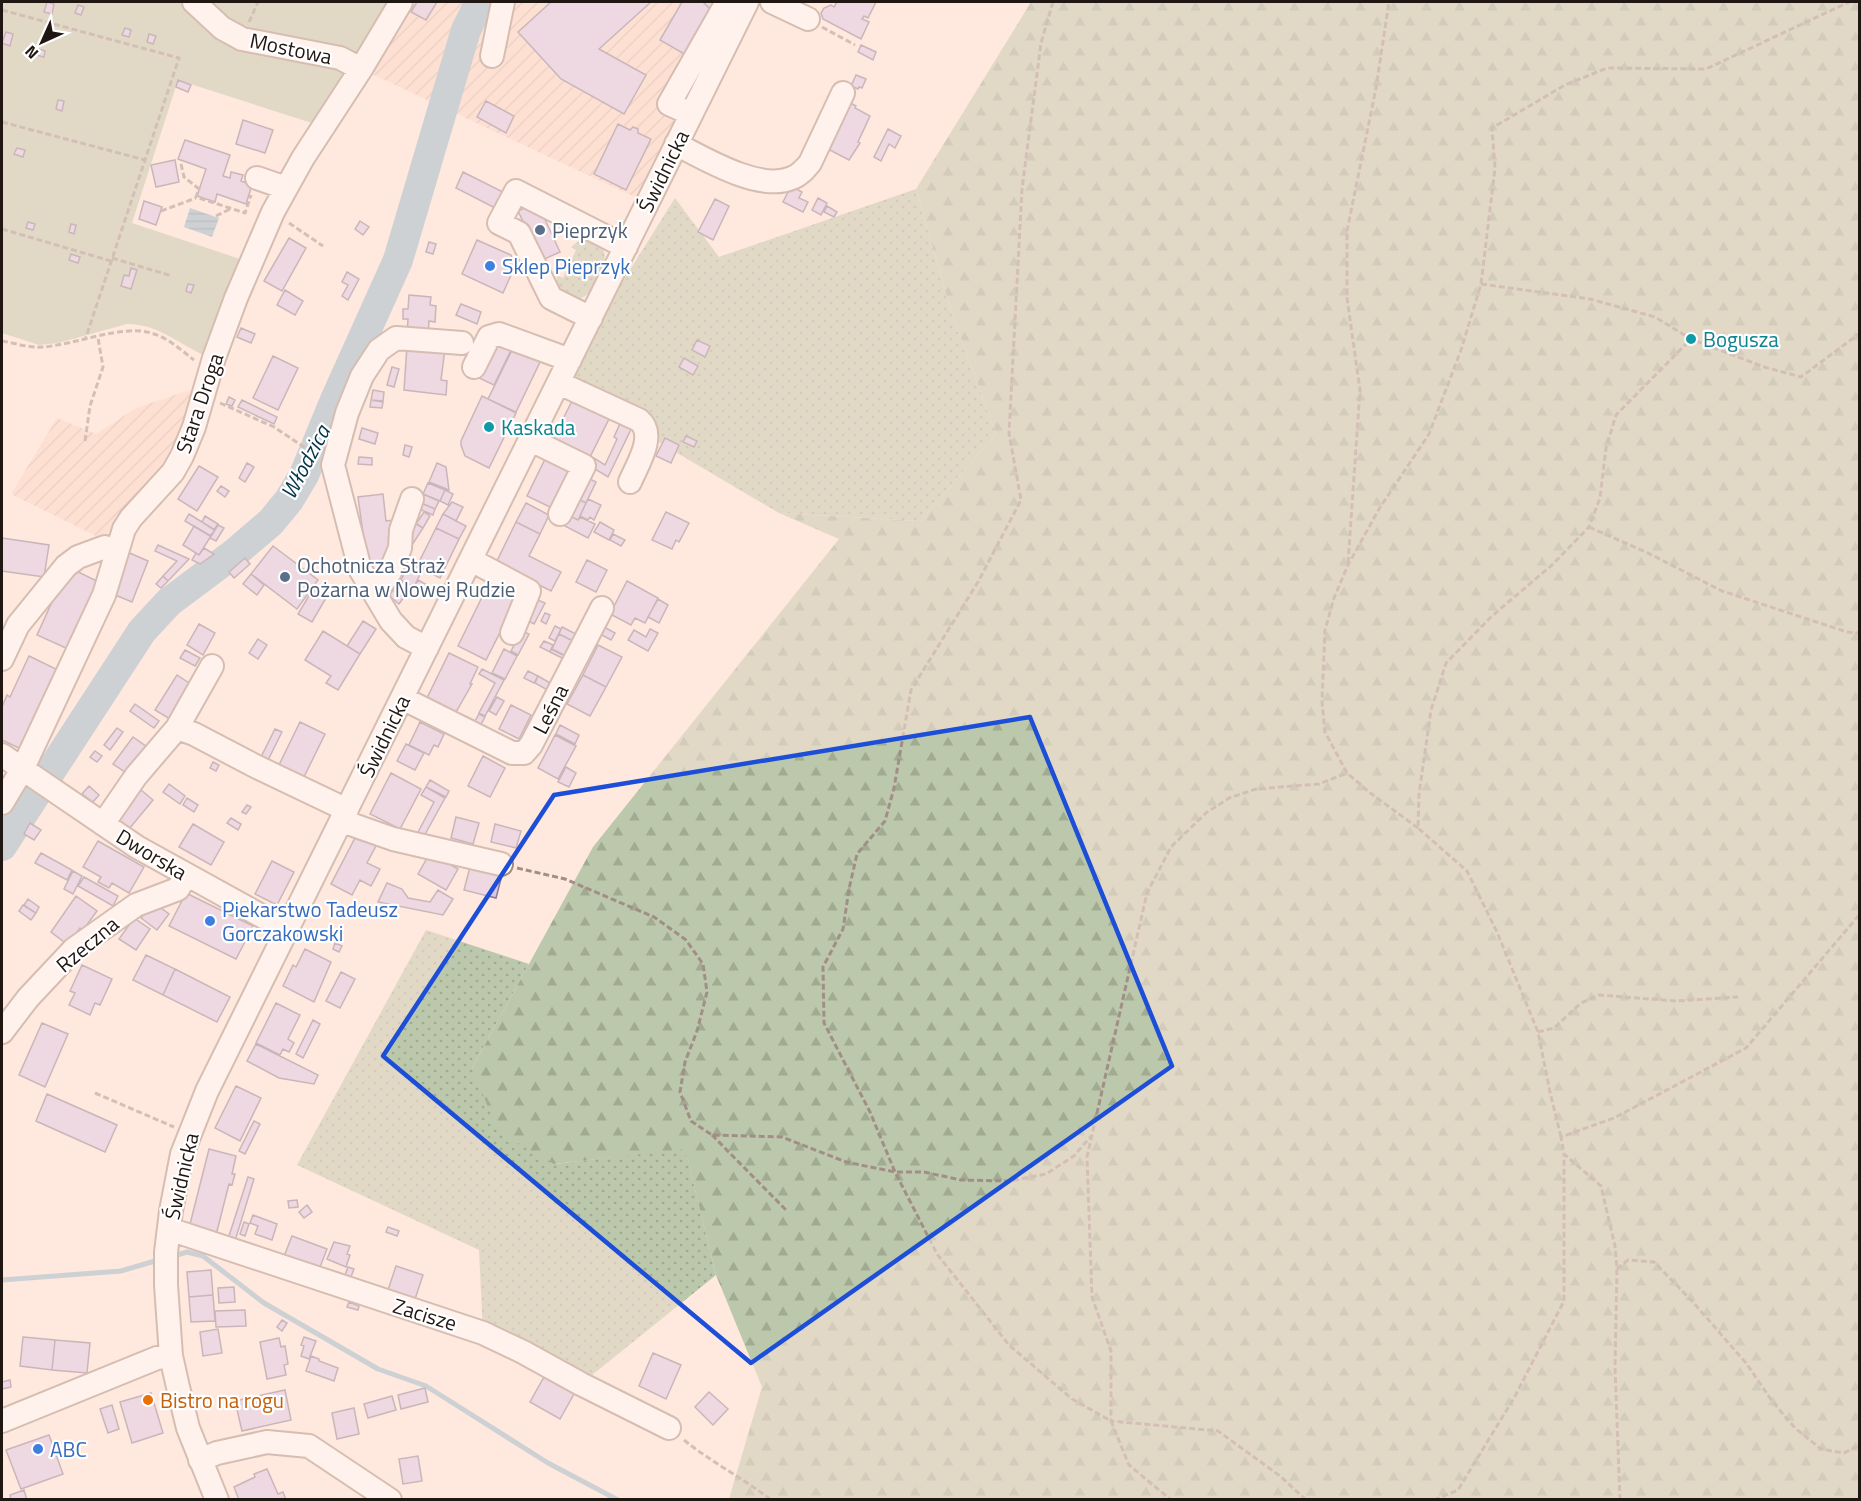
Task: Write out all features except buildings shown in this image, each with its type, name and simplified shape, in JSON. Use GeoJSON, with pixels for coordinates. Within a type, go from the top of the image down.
{"type":"FeatureCollection","features":[{"type":"Feature","properties":{"kind":"street","name":"Mostowa"},"geometry":{"type":"LineString","coordinates":[[194,2],[222,28],[242,39],[340,58],[361,69]]}},
{"type":"Feature","properties":{"kind":"street","name":"Stara Droga"},"geometry":{"type":"LineString","coordinates":[[2,803],[27,771],[104,595],[116,550],[131,518],[173,472],[194,427],[236,298],[273,212],[303,158],[401,2]]}},
{"type":"Feature","properties":{"kind":"street"},"geometry":{"type":"LineString","coordinates":[[492,56],[503,2]]}},
{"type":"Feature","properties":{"kind":"street"},"geometry":{"type":"LineString","coordinates":[[691,114],[669,104],[727,2]]}},
{"type":"Feature","properties":{"kind":"street","name":"Świdnicka"},"geometry":{"type":"LineString","coordinates":[[217,1500],[188,1428],[171,1356],[167,1249],[182,1154],[189,1133],[207,1090],[747,2]]}},
{"type":"Feature","properties":{"kind":"street"},"geometry":{"type":"LineString","coordinates":[[772,2],[807,13]]}},
{"type":"Feature","properties":{"kind":"street"},"geometry":{"type":"LineString","coordinates":[[676,144],[754,179],[779,181],[791,179],[810,163],[843,93]]}},
{"type":"Feature","properties":{"kind":"street"},"geometry":{"type":"LineString","coordinates":[[257,178],[286,188]]}},
{"type":"Feature","properties":{"kind":"street"},"geometry":{"type":"LineString","coordinates":[[591,318],[550,298],[519,233],[500,223],[516,191],[626,247]]}},
{"type":"Feature","properties":{"kind":"street"},"geometry":{"type":"LineString","coordinates":[[474,367],[489,337],[499,334],[570,360]]}},
{"type":"Feature","properties":{"kind":"street"},"geometry":{"type":"LineString","coordinates":[[427,648],[406,637],[391,621],[360,569],[333,465],[347,413],[367,365],[379,350],[396,338],[462,343]]}},
{"type":"Feature","properties":{"kind":"street"},"geometry":{"type":"LineString","coordinates":[[559,383],[644,424],[648,437],[630,482]]}},
{"type":"Feature","properties":{"kind":"street"},"geometry":{"type":"LineString","coordinates":[[531,440],[584,466],[560,514]]}},
{"type":"Feature","properties":{"kind":"street"},"geometry":{"type":"LineString","coordinates":[[375,594],[390,572],[400,548],[401,530],[412,499]]}},
{"type":"Feature","properties":{"kind":"street"},"geometry":{"type":"LineString","coordinates":[[2,659],[10,627],[66,566],[78,557],[105,547],[116,550]]}},
{"type":"Feature","properties":{"kind":"street"},"geometry":{"type":"LineString","coordinates":[[471,560],[529,591],[512,633]]}},
{"type":"Feature","properties":{"kind":"street","name":"Leśna"},"geometry":{"type":"LineString","coordinates":[[402,698],[512,753],[524,753],[531,746],[602,608]]}},
{"type":"Feature","properties":{"kind":"street"},"geometry":{"type":"LineString","coordinates":[[103,824],[136,776],[177,728],[212,666]]}},
{"type":"Feature","properties":{"kind":"street"},"geometry":{"type":"LineString","coordinates":[[177,728],[194,734],[393,839],[501,864]]}},
{"type":"Feature","properties":{"kind":"street","name":"Dworska"},"geometry":{"type":"LineString","coordinates":[[2,755],[137,847],[287,930]]}},
{"type":"Feature","properties":{"kind":"street","name":"Rzeczna"},"geometry":{"type":"LineString","coordinates":[[2,1032],[28,998],[74,949],[136,905],[178,889],[186,876]]}},
{"type":"Feature","properties":{"kind":"street","name":"Zacisze"},"geometry":{"type":"LineString","coordinates":[[167,1249],[483,1333],[669,1428]]}},
{"type":"Feature","properties":{"kind":"street"},"geometry":{"type":"LineString","coordinates":[[2,1421],[157,1358],[171,1356]]}},
{"type":"Feature","properties":{"kind":"street"},"geometry":{"type":"LineString","coordinates":[[200,1460],[217,1453],[267,1442],[289,1442],[309,1446],[390,1500]]}},
{"type":"Feature","properties":{"kind":"path"},"geometry":{"type":"LineString","coordinates":[[1053,2],[1041,43],[1022,189],[1009,433],[1021,500],[978,582],[911,690],[894,788],[885,820],[857,854],[843,929],[823,967],[824,1023],[870,1112],[896,1172],[938,1254],[1009,1345],[1072,1399],[1111,1421],[1218,1431],[1280,1476],[1306,1500]]}},
{"type":"Feature","properties":{"kind":"path"},"geometry":{"type":"LineString","coordinates":[[1348,565],[1360,390],[1347,298],[1347,231],[1376,88],[1389,2]]}},
{"type":"Feature","properties":{"kind":"path"},"geometry":{"type":"LineString","coordinates":[[1434,1500],[1458,1490],[1514,1398],[1564,1301],[1564,1154],[1538,1032],[1497,933],[1467,871],[1418,828],[1347,773],[1325,732],[1322,701],[1325,630],[1334,598],[1348,565],[1379,509],[1429,434],[1461,350],[1481,284],[1495,168],[1492,128],[1565,85],[1607,68],[1706,69],[1849,2]]}},
{"type":"Feature","properties":{"kind":"path"},"geometry":{"type":"LineString","coordinates":[[2,10],[179,58],[85,340]]}},
{"type":"Feature","properties":{"kind":"path"},"geometry":{"type":"LineString","coordinates":[[807,13],[855,45]]}},
{"type":"Feature","properties":{"kind":"path"},"geometry":{"type":"LineString","coordinates":[[2,122],[145,160]]}},
{"type":"Feature","properties":{"kind":"path"},"geometry":{"type":"LineString","coordinates":[[181,164],[184,177],[199,189],[196,197]]}},
{"type":"Feature","properties":{"kind":"path"},"geometry":{"type":"LineString","coordinates":[[161,211],[196,197],[245,213],[257,178]]}},
{"type":"Feature","properties":{"kind":"path"},"geometry":{"type":"LineString","coordinates":[[216,216],[231,208]]}},
{"type":"Feature","properties":{"kind":"path"},"geometry":{"type":"LineString","coordinates":[[273,212],[323,246]]}},
{"type":"Feature","properties":{"kind":"path"},"geometry":{"type":"LineString","coordinates":[[2,228],[172,276]]}},
{"type":"Feature","properties":{"kind":"path"},"geometry":{"type":"LineString","coordinates":[[1481,284],[1590,299],[1655,317],[1691,339],[1764,367],[1800,377],[1860,333]]}},
{"type":"Feature","properties":{"kind":"path"},"geometry":{"type":"LineString","coordinates":[[2,341],[40,347],[123,331],[141,330],[153,333],[201,366],[211,370]]}},
{"type":"Feature","properties":{"kind":"path"},"geometry":{"type":"LineString","coordinates":[[85,441],[90,406],[103,367],[98,337]]}},
{"type":"Feature","properties":{"kind":"path"},"geometry":{"type":"LineString","coordinates":[[1418,828],[1419,794],[1431,710],[1446,663],[1492,616],[1552,565],[1589,526],[1600,498],[1606,448],[1616,415],[1691,339]]}},
{"type":"Feature","properties":{"kind":"path"},"geometry":{"type":"LineString","coordinates":[[203,397],[274,427],[317,456]]}},
{"type":"Feature","properties":{"kind":"path"},"geometry":{"type":"LineString","coordinates":[[1589,526],[1722,591],[1847,632],[1860,633]]}},
{"type":"Feature","properties":{"kind":"path"},"geometry":{"type":"LineString","coordinates":[[1171,1500],[1129,1465],[1111,1421],[1111,1351],[1092,1297],[1087,1157],[1148,893],[1170,847],[1206,813],[1229,798],[1256,789],[1319,784],[1347,773]]}},
{"type":"Feature","properties":{"kind":"path"},"geometry":{"type":"LineString","coordinates":[[501,864],[575,884],[654,917],[686,940],[703,964],[707,992],[697,1031],[685,1062],[680,1092],[691,1121],[712,1135],[786,1210]]}},
{"type":"Feature","properties":{"kind":"path"},"geometry":{"type":"LineString","coordinates":[[1561,1137],[1614,1118],[1746,1048],[1860,914]]}},
{"type":"Feature","properties":{"kind":"path"},"geometry":{"type":"LineString","coordinates":[[1538,1032],[1554,1028],[1581,1003],[1599,994],[1676,1001],[1738,997]]}},
{"type":"Feature","properties":{"kind":"path"},"geometry":{"type":"LineString","coordinates":[[95,1093],[189,1133]]}},
{"type":"Feature","properties":{"kind":"path"},"geometry":{"type":"LineString","coordinates":[[712,1135],[782,1137],[846,1162],[896,1172],[924,1172],[961,1180],[1010,1181],[1046,1174],[1074,1156],[1092,1135]]}},
{"type":"Feature","properties":{"kind":"path"},"geometry":{"type":"LineString","coordinates":[[1564,1154],[1601,1186],[1615,1246],[1617,1269],[1615,1366],[1620,1500]]}},
{"type":"Feature","properties":{"kind":"path"},"geometry":{"type":"LineString","coordinates":[[1617,1269],[1628,1260],[1654,1262],[1692,1301],[1746,1364],[1772,1401],[1795,1428],[1821,1449],[1844,1453],[1860,1444]]}},
{"type":"Feature","properties":{"kind":"path"},"geometry":{"type":"LineString","coordinates":[[669,1428],[700,1453],[751,1484],[771,1500]]}},
{"type":"Feature","properties":{"kind":"highlighted area"},"geometry":{"type":"Polygon","coordinates":[[[1030,717],[1172,1066],[751,1363],[383,1056],[554,795],[1030,717]]]}},
{"type":"Feature","properties":{"kind":"shaded area"},"geometry":{"type":"Polygon","coordinates":[[[401,2],[746,2],[639,199],[361,69],[401,2]]]}},
{"type":"Feature","properties":{"kind":"shaded area"},"geometry":{"type":"Polygon","coordinates":[[[202,386],[168,464],[112,544],[11,494],[57,418],[96,434],[136,408],[202,386]]]}},
{"type":"Feature","properties":{"kind":"green space"},"geometry":{"type":"Polygon","coordinates":[[[2,2],[182,2],[217,35],[335,66],[348,74],[315,124],[178,80],[132,223],[243,260],[206,356],[159,331],[138,325],[127,324],[58,343],[39,345],[2,333],[2,2]]]}},
{"type":"Feature","properties":{"kind":"green space"},"geometry":{"type":"Polygon","coordinates":[[[203,2],[393,2],[361,57],[250,35],[203,2]]]}},
{"type":"Feature","properties":{"kind":"green space"},"geometry":{"type":"Polygon","coordinates":[[[1031,2],[1859,2],[1859,1499],[729,1499],[762,1387],[716,1275],[685,1149],[554,1164],[498,1131],[472,1068],[593,847],[839,539],[779,513],[920,521],[996,434],[951,311],[916,189],[1031,2]]]}},
{"type":"Feature","properties":{"kind":"green space"},"geometry":{"type":"Polygon","coordinates":[[[916,189],[951,311],[996,434],[920,521],[779,513],[559,383],[675,198],[719,257],[916,189]]]}},
{"type":"Feature","properties":{"kind":"green space"},"geometry":{"type":"Polygon","coordinates":[[[587,239],[600,245],[605,261],[598,282],[591,291],[583,297],[574,299],[561,292],[557,284],[557,275],[563,278],[576,250],[571,247],[587,239]]]}},
{"type":"Feature","properties":{"kind":"green space"},"geometry":{"type":"Polygon","coordinates":[[[426,930],[529,964],[472,1068],[555,1164],[685,1148],[716,1275],[581,1384],[483,1333],[479,1250],[297,1165],[426,930]]]}},
{"type":"Feature","properties":{"kind":"water"},"geometry":{"type":"Polygon","coordinates":[[[190,208],[219,218],[212,237],[184,227],[190,208]]]}},
{"type":"Feature","properties":{"kind":"waterway","name":"Włodzica"},"geometry":{"type":"LineString","coordinates":[[2,846],[142,631],[169,602],[236,552],[271,522],[289,500],[304,475],[398,260],[466,30],[480,2]]}},
{"type":"Feature","properties":{"kind":"waterway"},"geometry":{"type":"LineString","coordinates":[[170,1257],[187,1252],[203,1256],[264,1303],[378,1369],[426,1386],[548,1463],[618,1500]]}},
{"type":"Feature","properties":{"kind":"waterway"},"geometry":{"type":"LineString","coordinates":[[2,1280],[121,1271],[162,1259]]}},
{"type":"Feature","properties":{"kind":"place","name":"Pieprzyk"},"geometry":{"type":"Point","coordinates":[540,230]}},
{"type":"Feature","properties":{"kind":"place","name":"Sklep Pieprzyk"},"geometry":{"type":"Point","coordinates":[490,266]}},
{"type":"Feature","properties":{"kind":"place","name":"Bogusza"},"geometry":{"type":"Point","coordinates":[1691,339]}},
{"type":"Feature","properties":{"kind":"place","name":"Kaskada"},"geometry":{"type":"Point","coordinates":[489,427]}},
{"type":"Feature","properties":{"kind":"place","name":"Ochotnicza Straż Pożarna w Nowej Rudzie"},"geometry":{"type":"Point","coordinates":[285,577]}},
{"type":"Feature","properties":{"kind":"place","name":"Piekarstwo Tadeusz Gorczakowski"},"geometry":{"type":"Point","coordinates":[210,921]}},
{"type":"Feature","properties":{"kind":"place","name":"Bistro na rogu"},"geometry":{"type":"Point","coordinates":[148,1400]}},
{"type":"Feature","properties":{"kind":"place","name":"ABC"},"geometry":{"type":"Point","coordinates":[38,1449]}}]}
